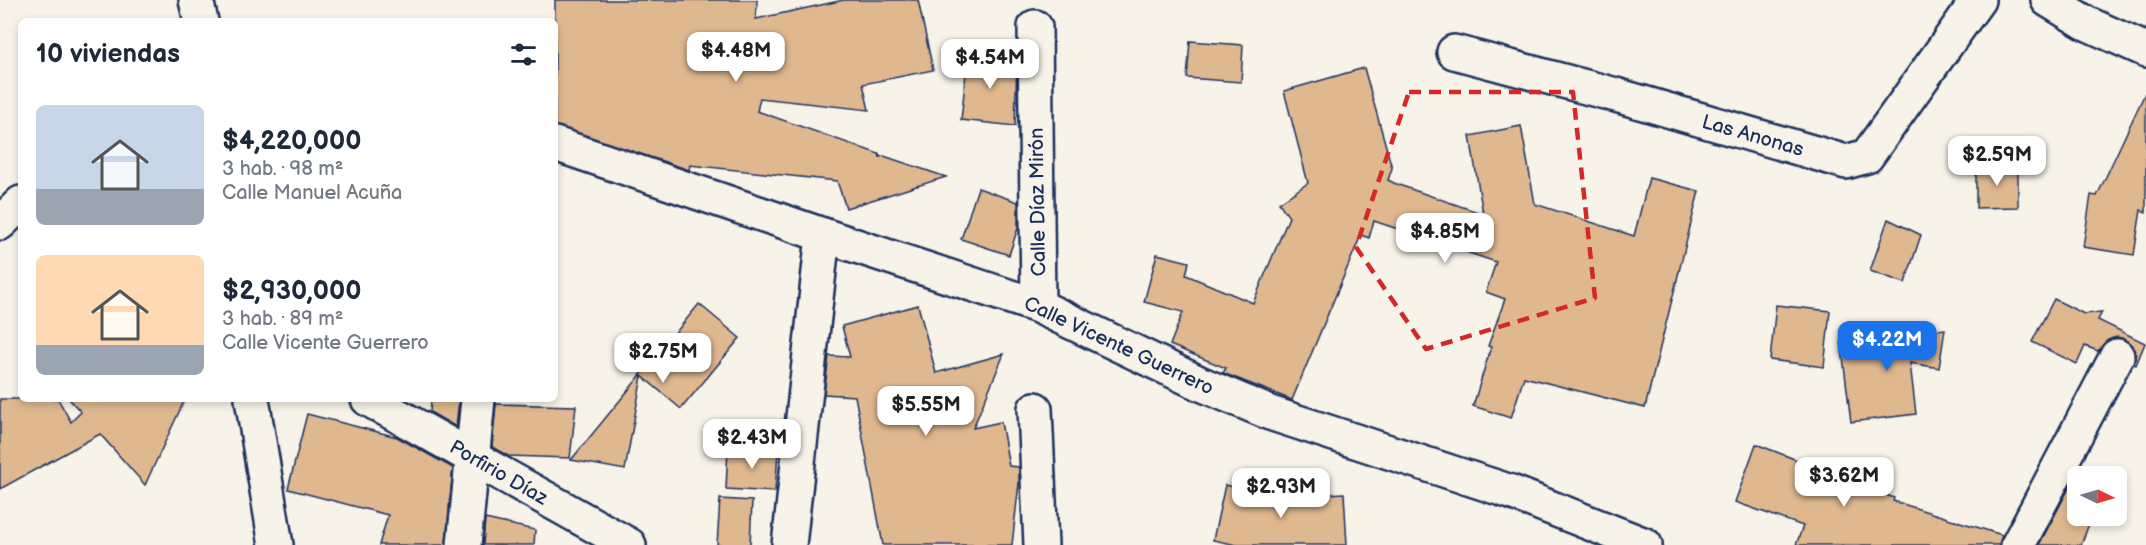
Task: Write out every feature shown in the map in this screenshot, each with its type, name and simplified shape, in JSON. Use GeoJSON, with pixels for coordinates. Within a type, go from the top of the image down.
{"type":"FeatureCollection","features":[{"type":"Feature","properties":{"kind":"street"},"geometry":{"type":"LineString","coordinates":[[196,0],[200,18]]}},
{"type":"Feature","properties":{"kind":"street","name":"Las Anonas"},"geometry":{"type":"LineString","coordinates":[[1454,52],[1616,95],[1846,162],[1867,156],[1978,0]]}},
{"type":"Feature","properties":{"kind":"street"},"geometry":{"type":"LineString","coordinates":[[2048,0],[2086,23],[2146,50]]}},
{"type":"Feature","properties":{"kind":"street","name":"Calle Díaz Mirón"},"geometry":{"type":"LineString","coordinates":[[1035,27],[1038,306]]}},
{"type":"Feature","properties":{"kind":"street","name":"Calle Vicente Guerrero"},"geometry":{"type":"LineString","coordinates":[[558,145],[823,236],[1038,306],[1199,383],[1270,413],[1511,492],[1644,545]]}},
{"type":"Feature","properties":{"kind":"street"},"geometry":{"type":"LineString","coordinates":[[0,223],[18,206]]}},
{"type":"Feature","properties":{"kind":"street"},"geometry":{"type":"LineString","coordinates":[[789,545],[823,236]]}},
{"type":"Feature","properties":{"kind":"street"},"geometry":{"type":"LineString","coordinates":[[2018,545],[2117,356]]}},
{"type":"Feature","properties":{"kind":"street"},"geometry":{"type":"LineString","coordinates":[[252,402],[276,545]]}},
{"type":"Feature","properties":{"kind":"street","name":"Porfirio Díaz"},"geometry":{"type":"LineString","coordinates":[[374,402],[629,545]]}},
{"type":"Feature","properties":{"kind":"street"},"geometry":{"type":"LineString","coordinates":[[464,545],[478,402]]}},
{"type":"Feature","properties":{"kind":"street"},"geometry":{"type":"LineString","coordinates":[[1035,409],[1041,545]]}},
{"type":"Feature","properties":{"kind":"highlighted area"},"geometry":{"type":"Polygon","coordinates":[[[1409,92],[1573,92],[1595,298],[1426,349],[1356,247],[1409,92]]]}},
{"type":"Feature","properties":{"kind":"building"},"geometry":{"type":"Polygon","coordinates":[[[555,0],[757,0],[756,19],[844,0],[918,0],[933,70],[863,84],[869,110],[760,98],[757,111],[879,154],[880,157],[884,156],[946,177],[846,208],[837,181],[690,165],[689,170],[558,127],[558,18],[555,18],[555,0]]]}},
{"type":"Feature","properties":{"kind":"building"},"geometry":{"type":"Polygon","coordinates":[[[1190,41],[1243,45],[1241,82],[1187,78],[1190,41]]]}},
{"type":"Feature","properties":{"kind":"building"},"geometry":{"type":"Polygon","coordinates":[[[968,55],[1017,58],[1015,126],[961,120],[968,55]]]}},
{"type":"Feature","properties":{"kind":"building"},"geometry":{"type":"Polygon","coordinates":[[[1364,68],[1392,168],[1388,180],[1396,184],[1483,214],[1470,136],[1521,126],[1535,204],[1634,236],[1649,178],[1699,191],[1645,408],[1524,377],[1511,418],[1473,406],[1491,347],[1488,346],[1505,299],[1486,292],[1496,262],[1374,221],[1369,238],[1361,235],[1292,400],[1223,373],[1226,368],[1170,345],[1183,312],[1144,302],[1157,254],[1189,262],[1186,275],[1253,303],[1289,217],[1279,203],[1308,183],[1284,91],[1364,68]]]}},
{"type":"Feature","properties":{"kind":"building"},"geometry":{"type":"Polygon","coordinates":[[[2146,91],[2146,212],[2141,210],[2134,255],[2083,247],[2091,195],[2097,196],[2146,91]]]}},
{"type":"Feature","properties":{"kind":"building"},"geometry":{"type":"Polygon","coordinates":[[[1976,166],[2018,166],[2018,207],[1976,208],[1976,166]]]}},
{"type":"Feature","properties":{"kind":"building"},"geometry":{"type":"Polygon","coordinates":[[[978,188],[1018,202],[1018,228],[1009,255],[961,239],[978,188]]]}},
{"type":"Feature","properties":{"kind":"building"},"geometry":{"type":"Polygon","coordinates":[[[1888,219],[1921,235],[1905,283],[1870,271],[1888,219]]]}},
{"type":"Feature","properties":{"kind":"building"},"geometry":{"type":"Polygon","coordinates":[[[2054,299],[2084,314],[2102,312],[2098,320],[2145,343],[2136,365],[2134,364],[2136,355],[2132,346],[2125,339],[2117,337],[2107,341],[2098,351],[2085,346],[2077,364],[2032,342],[2054,299]]]}},
{"type":"Feature","properties":{"kind":"building"},"geometry":{"type":"Polygon","coordinates":[[[699,304],[740,338],[681,409],[642,376],[625,470],[571,460],[699,304]]]}},
{"type":"Feature","properties":{"kind":"building"},"geometry":{"type":"Polygon","coordinates":[[[918,305],[936,373],[1004,354],[973,428],[1001,422],[1009,466],[1019,467],[1012,545],[883,545],[855,396],[824,394],[829,356],[850,357],[842,326],[918,305]]]}},
{"type":"Feature","properties":{"kind":"building"},"geometry":{"type":"Polygon","coordinates":[[[1776,305],[1830,311],[1824,367],[1770,360],[1776,305]]]}},
{"type":"Feature","properties":{"kind":"building"},"geometry":{"type":"Polygon","coordinates":[[[1945,329],[1939,368],[1910,363],[1916,414],[1851,422],[1841,341],[1945,329]]]}},
{"type":"Feature","properties":{"kind":"building"},"geometry":{"type":"Polygon","coordinates":[[[0,399],[18,399],[18,402],[60,402],[71,422],[81,412],[72,402],[184,402],[145,485],[100,434],[0,489],[0,399]]]}},
{"type":"Feature","properties":{"kind":"building"},"geometry":{"type":"Polygon","coordinates":[[[431,402],[459,402],[456,427],[430,412],[431,402]]]}},
{"type":"Feature","properties":{"kind":"building"},"geometry":{"type":"Polygon","coordinates":[[[496,404],[576,406],[570,458],[508,456],[492,447],[496,404]]]}},
{"type":"Feature","properties":{"kind":"building"},"geometry":{"type":"Polygon","coordinates":[[[307,414],[397,437],[453,468],[446,545],[379,545],[388,515],[288,489],[307,414]]]}},
{"type":"Feature","properties":{"kind":"building"},"geometry":{"type":"Polygon","coordinates":[[[1756,444],[1894,498],[1893,501],[2002,535],[1999,545],[1796,545],[1803,526],[1735,502],[1756,444]]]}},
{"type":"Feature","properties":{"kind":"building"},"geometry":{"type":"Polygon","coordinates":[[[728,447],[778,451],[775,492],[726,489],[728,447]]]}},
{"type":"Feature","properties":{"kind":"building"},"geometry":{"type":"Polygon","coordinates":[[[1225,485],[1276,497],[1344,493],[1347,545],[1237,545],[1213,540],[1225,485]]]}},
{"type":"Feature","properties":{"kind":"building"},"geometry":{"type":"Polygon","coordinates":[[[2067,492],[2067,526],[2088,526],[2081,545],[2039,545],[2067,492]]]}},
{"type":"Feature","properties":{"kind":"building"},"geometry":{"type":"Polygon","coordinates":[[[720,499],[752,501],[750,545],[717,545],[720,499]]]}},
{"type":"Feature","properties":{"kind":"building"},"geometry":{"type":"Polygon","coordinates":[[[485,519],[535,530],[534,545],[483,545],[485,519]]]}}]}
